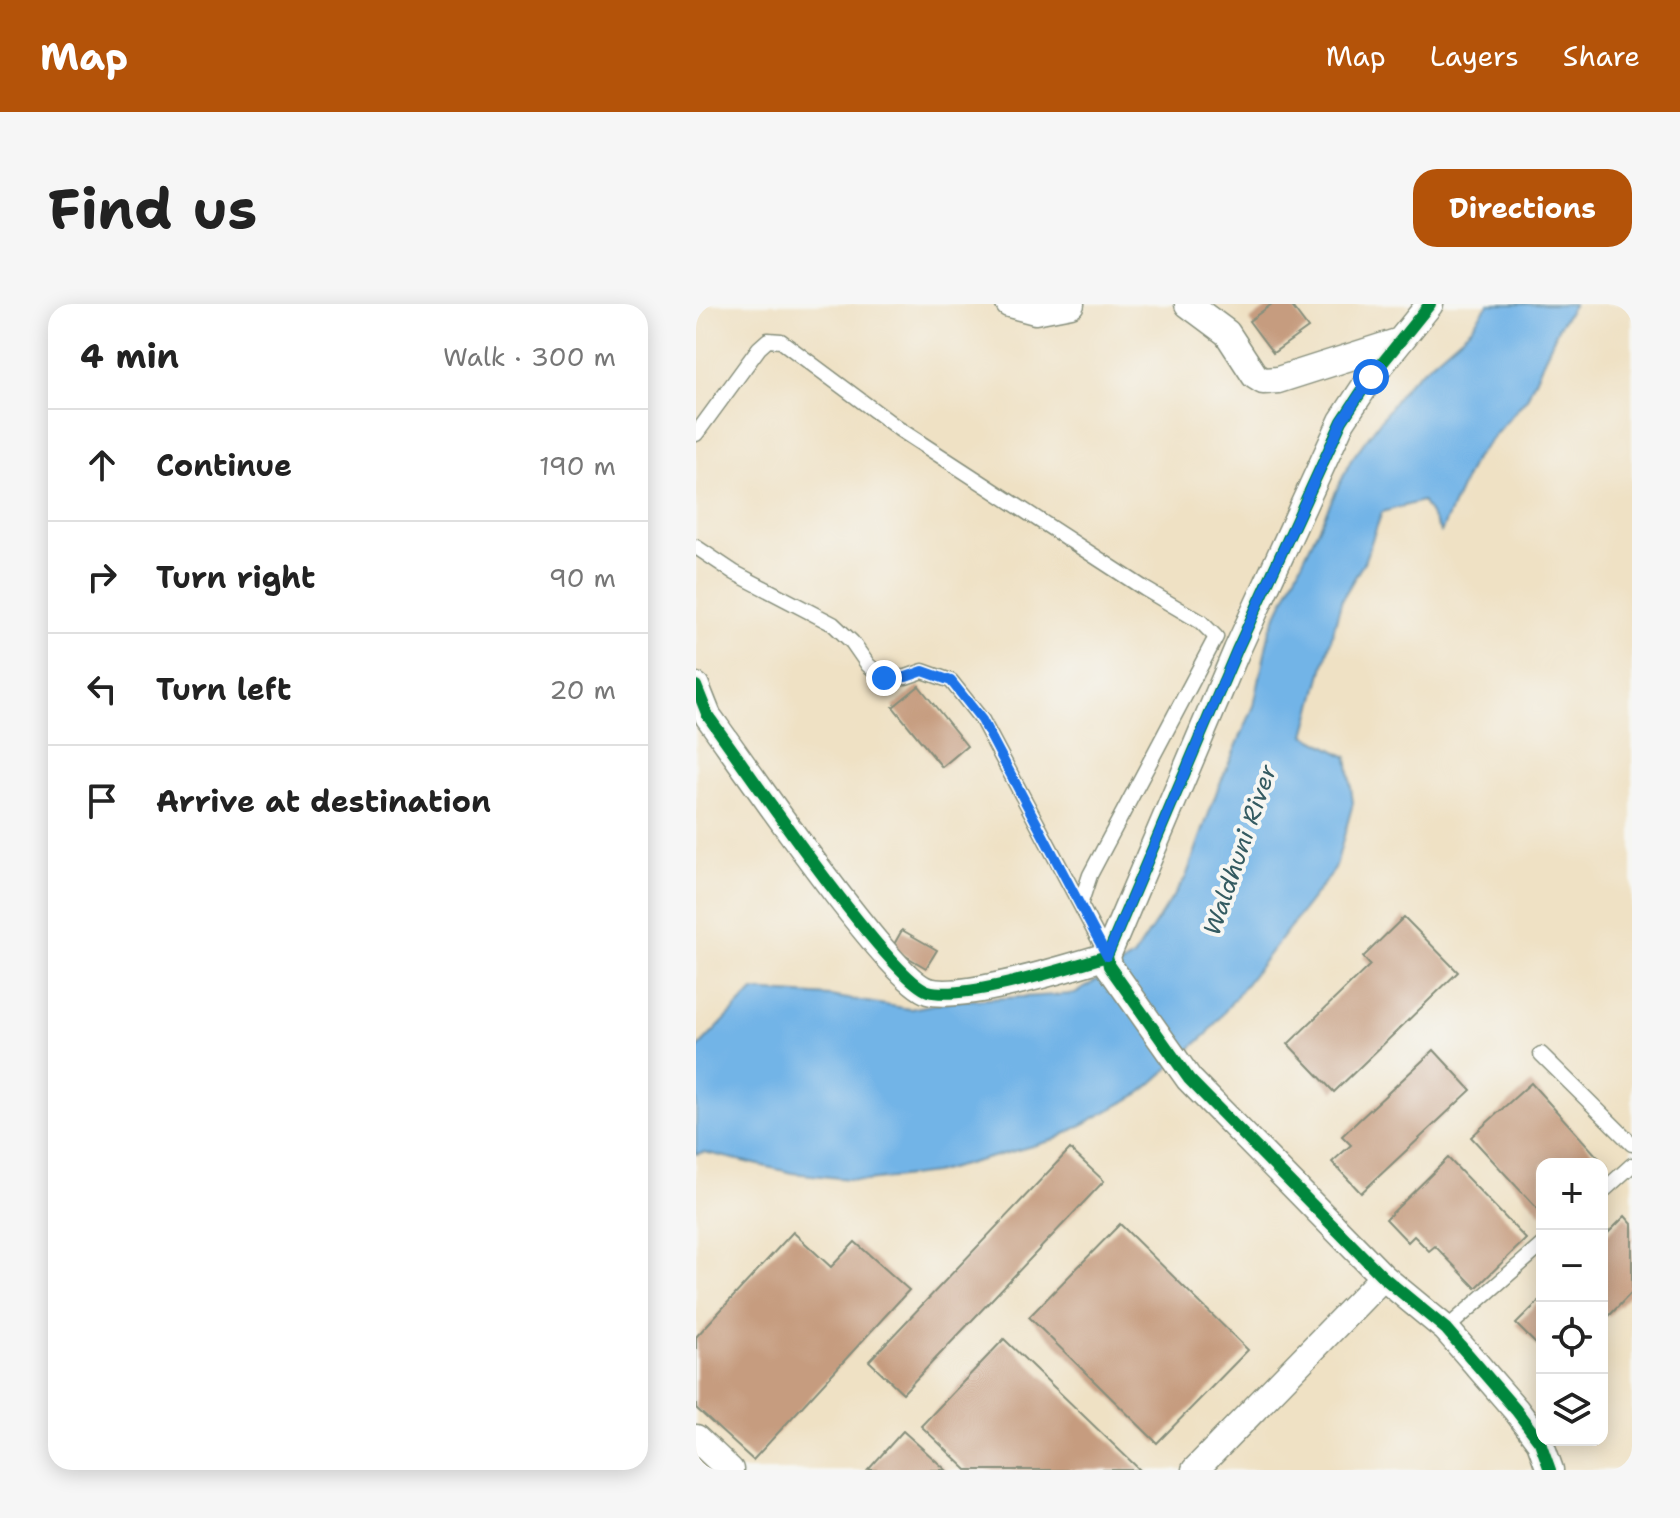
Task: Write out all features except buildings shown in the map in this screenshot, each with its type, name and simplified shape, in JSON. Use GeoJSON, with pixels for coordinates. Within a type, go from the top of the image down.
{"type":"FeatureCollection","features":[{"type":"Feature","properties":{"kind":"street"},"geometry":{"type":"LineString","coordinates":[[1009,304],[1035,311],[1071,304]]}},
{"type":"Feature","properties":{"kind":"street"},"geometry":{"type":"LineString","coordinates":[[1188,304],[1227,333],[1255,376],[1263,381],[1278,380],[1400,341]]}},
{"type":"Feature","properties":{"kind":"street"},"geometry":{"type":"LineString","coordinates":[[1108,961],[1237,650],[1342,421],[1371,377],[1430,304]]}},
{"type":"Feature","properties":{"kind":"street"},"geometry":{"type":"LineString","coordinates":[[696,686],[708,716],[854,916],[918,987],[946,993],[1041,977],[1108,961]]}},
{"type":"Feature","properties":{"kind":"street"},"geometry":{"type":"LineString","coordinates":[[1108,961],[1189,1079],[1383,1277],[1446,1329],[1540,1442],[1550,1470]]}},
{"type":"Feature","properties":{"kind":"street"},"geometry":{"type":"LineString","coordinates":[[1195,1470],[1383,1277]]}},
{"type":"Feature","properties":{"kind":"street"},"geometry":{"type":"LineString","coordinates":[[696,1438],[730,1470]]}},
{"type":"Feature","properties":{"kind":"lane"},"geometry":{"type":"LineString","coordinates":[[696,434],[759,348],[768,340],[781,341],[899,429],[1201,622],[1216,637],[1090,875],[1081,902]]}},
{"type":"Feature","properties":{"kind":"lane"},"geometry":{"type":"LineString","coordinates":[[696,547],[735,573],[833,624],[868,665],[884,678],[906,677],[923,671],[951,681],[982,720],[1081,902],[1108,961]]}},
{"type":"Feature","properties":{"kind":"lane"},"geometry":{"type":"LineString","coordinates":[[1541,1054],[1632,1144]]}},
{"type":"Feature","properties":{"kind":"lane"},"geometry":{"type":"LineString","coordinates":[[1608,1187],[1632,1165]]}},
{"type":"Feature","properties":{"kind":"lane"},"geometry":{"type":"LineString","coordinates":[[1446,1329],[1536,1250]]}},
{"type":"Feature","properties":{"kind":"water","name":"Waldhuni River"},"geometry":{"type":"Polygon","coordinates":[[[1488,304],[1574,304],[1558,328],[1527,398],[1474,459],[1441,532],[1422,501],[1382,512],[1364,562],[1342,599],[1305,735],[1347,757],[1353,803],[1335,869],[1207,1034],[1141,1093],[1054,1140],[934,1173],[867,1181],[793,1173],[704,1152],[696,1154],[696,1050],[753,991],[830,996],[910,1009],[952,1001],[1075,994],[1133,957],[1186,877],[1218,788],[1254,706],[1270,629],[1351,460],[1409,382],[1471,328],[1488,304]]]}},
{"type":"Feature","properties":{"kind":"cycle path"},"geometry":{"type":"LineString","coordinates":[[1430,304],[1371,377],[1342,421],[1237,650],[1107,956],[1109,966],[1189,1079],[1383,1277],[1446,1329],[1540,1442],[1550,1470]]}},
{"type":"Feature","properties":{"kind":"cycle path"},"geometry":{"type":"LineString","coordinates":[[696,686],[708,716],[850,911],[909,978],[928,991],[944,993],[990,987],[1107,956]]}},
{"type":"Feature","properties":{"kind":"route"},"geometry":{"type":"LineString","coordinates":[[884,678],[906,677],[923,671],[951,681],[982,720],[1107,956],[1108,946],[1237,650],[1342,421],[1371,377]]}}]}
